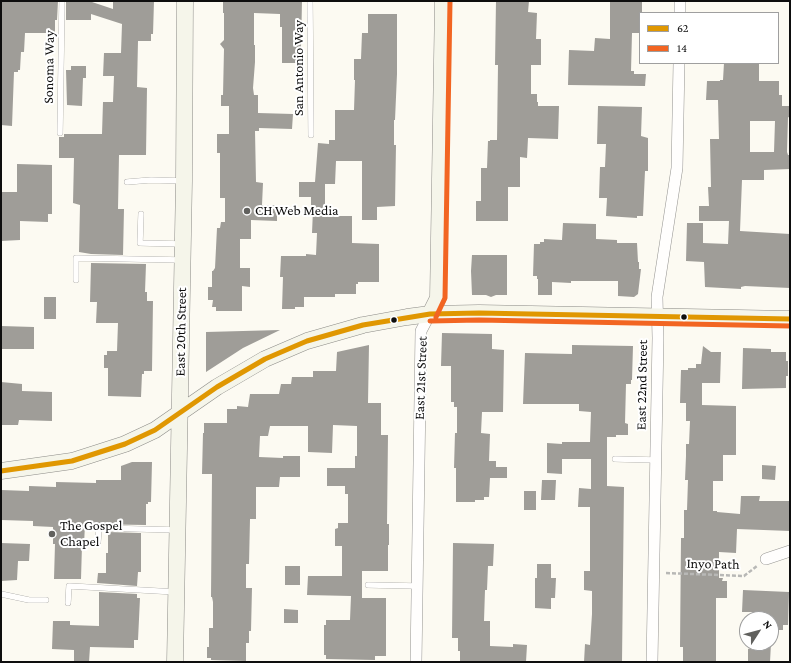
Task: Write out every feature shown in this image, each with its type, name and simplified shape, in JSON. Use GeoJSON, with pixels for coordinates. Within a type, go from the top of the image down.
{"type":"FeatureCollection","features":[{"type":"Feature","properties":{"kind":"street","name":"East 20th Street"},"geometry":{"type":"LineString","coordinates":[[175,662],[186,1]]}},
{"type":"Feature","properties":{"kind":"street","name":"East 21st Street"},"geometry":{"type":"LineString","coordinates":[[416,662],[421,331],[438,298],[443,1]]}},
{"type":"Feature","properties":{"kind":"street"},"geometry":{"type":"LineString","coordinates":[[680,1],[680,12]]}},
{"type":"Feature","properties":{"kind":"street","name":"East 22nd Street"},"geometry":{"type":"LineString","coordinates":[[652,662],[658,317],[657,297],[677,168],[679,64]]}},
{"type":"Feature","properties":{"kind":"street"},"geometry":{"type":"LineString","coordinates":[[1,471],[72,461],[125,444],[155,430],[217,387],[266,359],[307,341],[363,325],[430,314],[479,313],[790,319]]}},
{"type":"Feature","properties":{"kind":"street"},"geometry":{"type":"LineString","coordinates":[[766,559],[790,551]]}},
{"type":"Feature","properties":{"kind":"lane","name":"Sonoma Way"},"geometry":{"type":"LineString","coordinates":[[60,133],[62,1]]}},
{"type":"Feature","properties":{"kind":"lane","name":"San Antonio Way"},"geometry":{"type":"LineString","coordinates":[[310,1],[311,135]]}},
{"type":"Feature","properties":{"kind":"lane"},"geometry":{"type":"LineString","coordinates":[[127,182],[151,180],[184,181]]}},
{"type":"Feature","properties":{"kind":"lane"},"geometry":{"type":"LineString","coordinates":[[141,214],[140,243],[183,244]]}},
{"type":"Feature","properties":{"kind":"lane"},"geometry":{"type":"LineString","coordinates":[[76,280],[76,258],[182,260]]}},
{"type":"Feature","properties":{"kind":"lane"},"geometry":{"type":"LineString","coordinates":[[615,459],[656,460]]}},
{"type":"Feature","properties":{"kind":"lane"},"geometry":{"type":"LineString","coordinates":[[98,542],[98,528],[177,530]]}},
{"type":"Feature","properties":{"kind":"lane"},"geometry":{"type":"LineString","coordinates":[[368,585],[417,586]]}},
{"type":"Feature","properties":{"kind":"lane"},"geometry":{"type":"LineString","coordinates":[[68,603],[69,586],[176,592]]}},
{"type":"Feature","properties":{"kind":"lane"},"geometry":{"type":"LineString","coordinates":[[1,594],[29,600],[46,600]]}},
{"type":"Feature","properties":{"kind":"path","name":"Inyo Path"},"geometry":{"type":"LineString","coordinates":[[653,573],[744,576],[766,559]]}},
{"type":"Feature","properties":{"kind":"building"},"geometry":{"type":"Polygon","coordinates":[[[1,1],[58,1],[57,20],[55,20],[55,33],[25,33],[24,52],[21,52],[20,70],[18,70],[18,72],[14,72],[12,126],[1,125],[1,1]]]}},
{"type":"Feature","properties":{"kind":"building"},"geometry":{"type":"Polygon","coordinates":[[[66,1],[89,1],[113,9],[113,1],[154,1],[153,34],[151,34],[151,41],[138,41],[137,87],[147,88],[146,155],[119,155],[118,209],[124,209],[123,255],[79,252],[80,205],[73,203],[74,158],[59,158],[59,137],[64,137],[64,134],[102,134],[103,102],[113,102],[114,76],[103,76],[104,53],[121,53],[122,24],[91,14],[91,20],[66,20],[66,1]]]}},
{"type":"Feature","properties":{"kind":"building"},"geometry":{"type":"Polygon","coordinates":[[[223,1],[302,1],[302,63],[282,63],[282,27],[280,27],[280,14],[254,13],[255,62],[253,88],[254,95],[258,95],[258,113],[293,114],[292,129],[259,128],[259,131],[255,131],[256,182],[263,183],[262,205],[277,205],[277,221],[251,220],[251,239],[240,239],[240,268],[250,268],[250,287],[242,286],[242,311],[216,311],[216,307],[212,307],[213,300],[208,300],[208,287],[212,287],[212,271],[215,268],[217,228],[220,228],[221,222],[225,222],[225,198],[220,198],[220,153],[217,153],[217,134],[229,134],[229,106],[221,106],[221,95],[223,95],[224,49],[220,44],[224,40],[223,1]]]}},
{"type":"Feature","properties":{"kind":"building"},"geometry":{"type":"Polygon","coordinates":[[[496,1],[529,1],[528,12],[537,13],[536,39],[541,39],[541,65],[531,65],[531,94],[537,94],[538,106],[559,106],[558,139],[528,138],[527,158],[520,157],[520,187],[508,187],[508,221],[476,221],[476,201],[481,201],[481,168],[487,168],[488,141],[497,140],[498,65],[495,65],[496,1]]]}},
{"type":"Feature","properties":{"kind":"building"},"geometry":{"type":"Polygon","coordinates":[[[610,1],[642,1],[642,12],[639,12],[639,33],[632,33],[631,71],[634,71],[634,74],[646,74],[645,86],[568,85],[569,50],[594,51],[595,38],[610,39],[610,1]]]}},
{"type":"Feature","properties":{"kind":"building"},"geometry":{"type":"Polygon","coordinates":[[[368,14],[397,14],[397,74],[394,120],[394,145],[396,145],[395,206],[377,207],[377,220],[362,220],[362,161],[336,161],[335,184],[325,184],[325,216],[352,216],[352,243],[379,244],[379,282],[358,282],[358,284],[356,284],[356,294],[335,294],[335,297],[304,297],[304,307],[282,309],[283,277],[280,277],[281,256],[306,256],[306,254],[316,255],[317,233],[312,233],[313,210],[311,210],[311,197],[299,197],[299,182],[315,182],[318,143],[329,144],[329,140],[335,140],[335,110],[354,110],[354,59],[361,59],[362,33],[368,33],[368,14]]]}},
{"type":"Feature","properties":{"kind":"building"},"geometry":{"type":"Polygon","coordinates":[[[724,64],[759,64],[759,81],[779,81],[779,95],[782,95],[782,106],[790,106],[790,118],[788,117],[787,152],[788,155],[790,155],[790,169],[764,170],[764,180],[742,180],[740,231],[790,234],[790,288],[745,286],[741,287],[741,289],[705,287],[704,262],[686,261],[687,223],[703,223],[703,243],[728,244],[729,221],[699,221],[699,206],[709,206],[708,187],[711,187],[710,139],[719,139],[718,100],[706,100],[707,81],[723,80],[724,64]],[[750,121],[750,152],[774,152],[775,121],[750,121]]]}},
{"type":"Feature","properties":{"kind":"building"},"geometry":{"type":"Polygon","coordinates":[[[71,66],[86,66],[86,78],[83,78],[82,106],[67,105],[66,70],[71,70],[71,66]]]}},
{"type":"Feature","properties":{"kind":"building"},"geometry":{"type":"Polygon","coordinates":[[[598,106],[642,107],[641,136],[648,138],[648,171],[645,171],[643,216],[637,216],[637,218],[606,216],[607,198],[599,198],[600,167],[605,167],[606,144],[597,144],[598,106]]]}},
{"type":"Feature","properties":{"kind":"building"},"geometry":{"type":"Polygon","coordinates":[[[17,164],[52,165],[52,214],[48,214],[48,222],[20,221],[20,240],[1,241],[1,192],[17,192],[17,164]]]}},
{"type":"Feature","properties":{"kind":"building"},"geometry":{"type":"Polygon","coordinates":[[[563,223],[596,224],[596,239],[617,240],[617,243],[637,243],[639,269],[641,269],[638,294],[634,297],[618,296],[618,281],[571,281],[571,283],[552,282],[552,295],[538,295],[538,279],[537,276],[533,276],[534,244],[544,242],[544,239],[562,240],[563,223]]]}},
{"type":"Feature","properties":{"kind":"building"},"geometry":{"type":"Polygon","coordinates":[[[472,255],[507,255],[507,295],[496,295],[491,297],[486,295],[472,295],[472,255]]]}},
{"type":"Feature","properties":{"kind":"building"},"geometry":{"type":"Polygon","coordinates":[[[91,263],[146,264],[145,292],[147,292],[147,301],[153,301],[152,371],[144,371],[144,374],[142,374],[141,397],[108,396],[108,368],[104,368],[104,355],[107,355],[107,351],[117,351],[118,323],[96,323],[97,302],[90,302],[91,263]]]}},
{"type":"Feature","properties":{"kind":"building"},"geometry":{"type":"Polygon","coordinates":[[[44,297],[56,297],[56,319],[44,319],[44,297]]]}},
{"type":"Feature","properties":{"kind":"building"},"geometry":{"type":"Polygon","coordinates":[[[1,326],[34,327],[34,349],[1,349],[1,326]]]}},
{"type":"Feature","properties":{"kind":"building"},"geometry":{"type":"Polygon","coordinates":[[[280,330],[243,348],[206,372],[206,332],[280,330]]]}},
{"type":"Feature","properties":{"kind":"building"},"geometry":{"type":"Polygon","coordinates":[[[442,333],[492,334],[492,349],[504,350],[503,412],[482,412],[481,433],[490,434],[489,461],[496,461],[496,467],[507,467],[507,478],[490,478],[489,497],[484,497],[484,500],[475,500],[475,502],[456,502],[456,468],[454,468],[455,433],[457,433],[457,407],[454,407],[454,402],[451,402],[451,366],[441,366],[442,333]]]}},
{"type":"Feature","properties":{"kind":"building"},"geometry":{"type":"Polygon","coordinates":[[[369,345],[368,403],[381,403],[381,435],[388,435],[387,524],[389,524],[389,545],[388,571],[362,571],[362,598],[386,598],[386,656],[375,656],[375,660],[326,659],[326,655],[324,655],[324,625],[326,625],[326,620],[350,620],[351,596],[307,595],[308,576],[342,576],[342,546],[335,546],[335,529],[338,528],[338,523],[348,523],[348,494],[345,494],[345,486],[327,486],[327,468],[355,468],[355,456],[357,456],[357,426],[333,425],[332,453],[308,452],[308,426],[270,426],[268,436],[260,436],[259,457],[283,458],[283,456],[300,456],[300,477],[280,477],[279,487],[256,487],[256,519],[250,519],[249,564],[246,564],[246,588],[252,588],[251,631],[249,631],[249,643],[246,643],[246,661],[211,660],[211,658],[207,658],[207,647],[209,647],[209,628],[213,628],[213,602],[211,597],[212,474],[202,474],[204,423],[227,423],[227,409],[237,409],[237,406],[248,407],[250,394],[279,394],[281,384],[291,384],[292,377],[313,377],[313,371],[336,371],[337,352],[369,345]]]}},
{"type":"Feature","properties":{"kind":"building"},"geometry":{"type":"Polygon","coordinates":[[[572,345],[633,346],[632,380],[631,384],[626,384],[625,423],[628,424],[628,435],[607,437],[607,486],[624,487],[622,662],[584,662],[585,644],[590,645],[592,614],[592,591],[584,590],[584,571],[590,571],[590,507],[578,507],[579,488],[591,489],[591,459],[562,459],[562,474],[547,473],[547,443],[562,444],[562,442],[590,442],[591,412],[579,411],[579,404],[523,404],[525,353],[572,354],[572,345]]]}},
{"type":"Feature","properties":{"kind":"building"},"geometry":{"type":"Polygon","coordinates":[[[703,346],[711,352],[721,352],[720,383],[702,383],[702,405],[736,406],[736,455],[723,455],[723,481],[713,481],[713,511],[740,514],[741,496],[760,496],[759,501],[790,501],[790,531],[737,529],[736,553],[719,552],[719,578],[723,578],[722,581],[727,581],[727,598],[716,598],[716,662],[683,662],[683,647],[680,647],[681,538],[684,538],[684,510],[687,510],[688,480],[685,480],[686,444],[689,444],[690,421],[686,421],[686,403],[680,403],[681,370],[696,368],[696,364],[701,364],[703,346]]]}},
{"type":"Feature","properties":{"kind":"building"},"geometry":{"type":"Polygon","coordinates":[[[743,348],[771,349],[771,352],[786,352],[786,361],[788,361],[788,376],[786,376],[786,388],[742,389],[743,348]]]}},
{"type":"Feature","properties":{"kind":"building"},"geometry":{"type":"Polygon","coordinates":[[[1,382],[22,384],[22,391],[52,392],[52,421],[19,420],[18,425],[1,425],[1,382]]]}},
{"type":"Feature","properties":{"kind":"building"},"geometry":{"type":"Polygon","coordinates":[[[132,462],[152,462],[151,502],[146,504],[146,525],[85,524],[84,545],[82,545],[81,579],[54,579],[55,544],[53,544],[53,527],[33,526],[33,521],[1,520],[1,490],[29,491],[29,486],[56,487],[56,482],[96,483],[96,480],[121,480],[121,466],[132,462]]]}},
{"type":"Feature","properties":{"kind":"building"},"geometry":{"type":"Polygon","coordinates":[[[762,465],[776,466],[775,480],[762,479],[762,465]]]}},
{"type":"Feature","properties":{"kind":"building"},"geometry":{"type":"Polygon","coordinates":[[[542,480],[556,480],[555,500],[541,500],[542,480]]]}},
{"type":"Feature","properties":{"kind":"building"},"geometry":{"type":"Polygon","coordinates":[[[524,491],[536,491],[536,510],[524,510],[524,491]]]}},
{"type":"Feature","properties":{"kind":"building"},"geometry":{"type":"Polygon","coordinates":[[[108,532],[141,533],[141,572],[138,572],[137,586],[97,583],[98,573],[106,573],[108,532]]]}},
{"type":"Feature","properties":{"kind":"building"},"geometry":{"type":"Polygon","coordinates":[[[1,543],[30,544],[29,561],[18,561],[17,580],[1,581],[1,543]]]}},
{"type":"Feature","properties":{"kind":"building"},"geometry":{"type":"Polygon","coordinates":[[[453,543],[494,544],[493,566],[488,566],[487,590],[485,590],[484,621],[490,621],[490,646],[513,647],[513,644],[527,645],[526,662],[460,662],[458,638],[452,638],[453,543]]]}},
{"type":"Feature","properties":{"kind":"building"},"geometry":{"type":"Polygon","coordinates":[[[537,564],[551,564],[551,578],[556,578],[555,598],[551,598],[551,609],[535,608],[535,578],[537,578],[537,564]]]}},
{"type":"Feature","properties":{"kind":"building"},"geometry":{"type":"Polygon","coordinates":[[[285,566],[300,566],[300,585],[285,585],[285,566]]]}},
{"type":"Feature","properties":{"kind":"building"},"geometry":{"type":"Polygon","coordinates":[[[743,590],[789,592],[788,625],[783,625],[783,630],[779,630],[779,611],[742,611],[743,590]]]}},
{"type":"Feature","properties":{"kind":"building"},"geometry":{"type":"Polygon","coordinates":[[[99,592],[137,594],[137,598],[140,598],[138,640],[134,640],[134,648],[90,647],[89,662],[74,662],[74,650],[52,649],[53,621],[70,621],[70,625],[99,626],[99,592]]]}},
{"type":"Feature","properties":{"kind":"building"},"geometry":{"type":"Polygon","coordinates":[[[284,609],[298,610],[298,623],[284,623],[284,609]]]}},
{"type":"Feature","properties":{"kind":"building"},"geometry":{"type":"Polygon","coordinates":[[[748,651],[771,651],[770,662],[748,662],[748,651]]]}},
{"type":"Feature","properties":{"kind":"transit line","name":"14"},"geometry":{"type":"LineString","coordinates":[[436,317],[445,298],[450,1]]}},
{"type":"Feature","properties":{"kind":"transit line","name":"62"},"geometry":{"type":"LineString","coordinates":[[1,471],[72,461],[125,444],[155,430],[217,387],[265,359],[307,341],[363,325],[430,314],[479,313],[790,319]]}},
{"type":"Feature","properties":{"kind":"transit line","name":"14"},"geometry":{"type":"LineString","coordinates":[[430,321],[479,320],[790,326]]}},
{"type":"Feature","properties":{"kind":"place","name":"CH Web Media"},"geometry":{"type":"Point","coordinates":[247,211]}},
{"type":"Feature","properties":{"kind":"place","name":"The Gospel Chapel"},"geometry":{"type":"Point","coordinates":[52,534]}}]}
